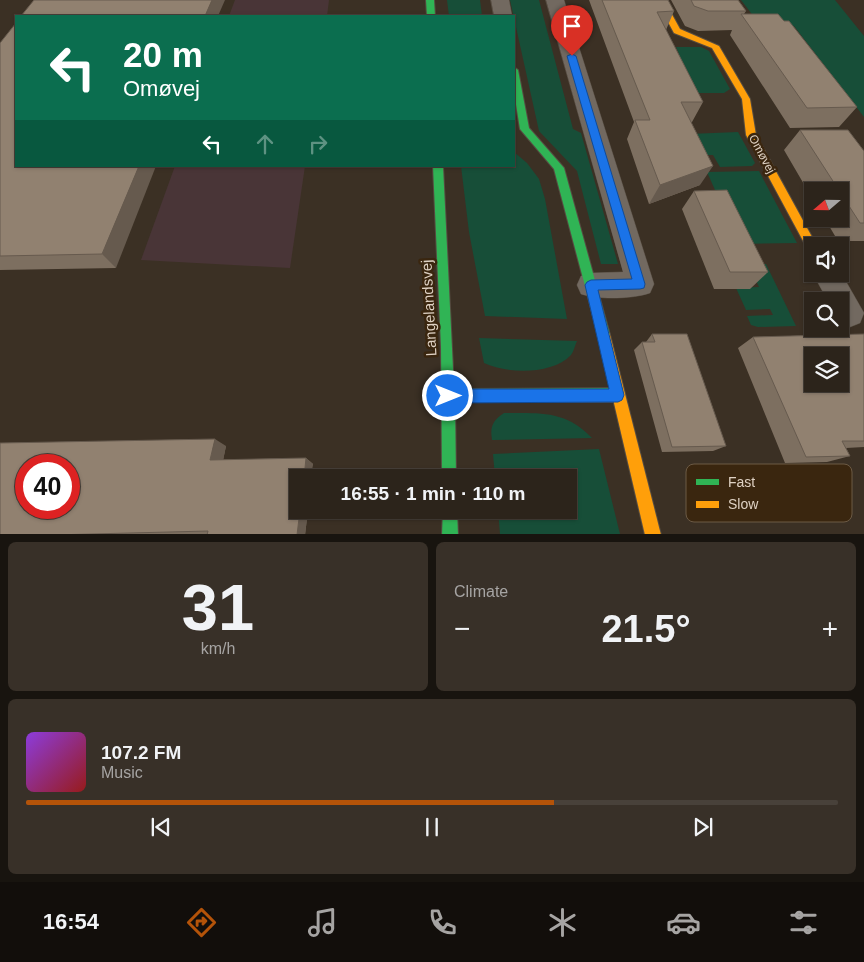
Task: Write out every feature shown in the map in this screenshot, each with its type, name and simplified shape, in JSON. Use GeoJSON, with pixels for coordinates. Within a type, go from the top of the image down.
{"type":"FeatureCollection","features":[{"type":"Feature","properties":{"kind":"street"},"geometry":{"type":"LineString","coordinates":[[430,0],[431,15]]}},
{"type":"Feature","properties":{"kind":"street"},"geometry":{"type":"LineString","coordinates":[[500,0],[503,15]]}},
{"type":"Feature","properties":{"kind":"street"},"geometry":{"type":"LineString","coordinates":[[555,0],[640,284],[591,285]]}},
{"type":"Feature","properties":{"kind":"street","name":"Omøvej"},"geometry":{"type":"LineString","coordinates":[[660,0],[677,31],[715,46],[746,99],[751,135],[807,237]]}},
{"type":"Feature","properties":{"kind":"street"},"geometry":{"type":"LineString","coordinates":[[515,75],[525,129],[559,168],[591,285],[653,534]]}},
{"type":"Feature","properties":{"kind":"street","name":"Langelandsvej"},"geometry":{"type":"LineString","coordinates":[[438,167],[448,396],[449,469]]}},
{"type":"Feature","properties":{"kind":"street"},"geometry":{"type":"LineString","coordinates":[[832,282],[850,314]]}},
{"type":"Feature","properties":{"kind":"street"},"geometry":{"type":"LineString","coordinates":[[448,396],[618,395]]}},
{"type":"Feature","properties":{"kind":"street"},"geometry":{"type":"LineString","coordinates":[[450,519],[450,534]]}},
{"type":"Feature","properties":{"kind":"shaded area"},"geometry":{"type":"Polygon","coordinates":[[[235,0],[329,0],[327,15],[229,15],[235,0]]]}},
{"type":"Feature","properties":{"kind":"shaded area"},"geometry":{"type":"Polygon","coordinates":[[[175,167],[305,167],[290,268],[141,260],[175,167]]]}},
{"type":"Feature","properties":{"kind":"green space"},"geometry":{"type":"Polygon","coordinates":[[[447,0],[480,0],[482,15],[449,15],[447,0]]]}},
{"type":"Feature","properties":{"kind":"green space"},"geometry":{"type":"Polygon","coordinates":[[[510,0],[539,0],[573,129],[581,133],[618,264],[601,264],[577,171],[539,131],[515,23],[515,15],[513,15],[510,0]]]}},
{"type":"Feature","properties":{"kind":"green space"},"geometry":{"type":"Polygon","coordinates":[[[741,0],[835,0],[864,36],[864,117],[794,26],[761,26],[741,0]]]}},
{"type":"Feature","properties":{"kind":"green space"},"geometry":{"type":"Polygon","coordinates":[[[676,47],[701,47],[709,51],[730,89],[724,93],[686,93],[668,54],[679,54],[676,47]]]}},
{"type":"Feature","properties":{"kind":"green space"},"geometry":{"type":"Polygon","coordinates":[[[738,132],[755,163],[752,166],[720,167],[713,155],[699,155],[689,134],[738,132]]]}},
{"type":"Feature","properties":{"kind":"green space"},"geometry":{"type":"Polygon","coordinates":[[[515,153],[527,163],[539,179],[545,199],[567,319],[485,316],[469,232],[461,167],[515,167],[515,153]]]}},
{"type":"Feature","properties":{"kind":"green space"},"geometry":{"type":"Polygon","coordinates":[[[759,171],[797,243],[739,244],[707,172],[759,171]]]}},
{"type":"Feature","properties":{"kind":"green space"},"geometry":{"type":"Polygon","coordinates":[[[766,264],[796,326],[758,327],[751,325],[747,316],[773,315],[770,309],[746,310],[736,288],[759,287],[749,265],[766,264]]]}},
{"type":"Feature","properties":{"kind":"green space"},"geometry":{"type":"Polygon","coordinates":[[[479,338],[577,341],[571,355],[563,362],[541,369],[517,371],[494,367],[484,363],[479,338]]]}},
{"type":"Feature","properties":{"kind":"green space"},"geometry":{"type":"Polygon","coordinates":[[[504,413],[529,413],[562,418],[572,422],[592,438],[492,440],[491,431],[493,425],[504,413]]]}},
{"type":"Feature","properties":{"kind":"green space"},"geometry":{"type":"Polygon","coordinates":[[[599,449],[620,534],[500,534],[499,519],[577,519],[577,469],[494,469],[493,454],[599,449]]]}},
{"type":"Feature","properties":{"kind":"building"},"geometry":{"type":"Polygon","coordinates":[[[34,0],[212,0],[205,15],[22,15],[34,0]]]}},
{"type":"Feature","properties":{"kind":"building"},"geometry":{"type":"Polygon","coordinates":[[[602,0],[668,0],[674,11],[657,12],[703,102],[681,102],[713,166],[660,185],[635,120],[650,120],[602,0]]]}},
{"type":"Feature","properties":{"kind":"building"},"geometry":{"type":"Polygon","coordinates":[[[691,0],[738,0],[746,11],[708,11],[694,6],[691,0]]]}},
{"type":"Feature","properties":{"kind":"building"},"geometry":{"type":"Polygon","coordinates":[[[741,14],[778,14],[784,21],[789,21],[857,107],[807,108],[741,14]]]}},
{"type":"Feature","properties":{"kind":"building"},"geometry":{"type":"Polygon","coordinates":[[[15,24],[15,167],[139,167],[102,254],[0,256],[0,43],[15,24]]]}},
{"type":"Feature","properties":{"kind":"building"},"geometry":{"type":"Polygon","coordinates":[[[800,130],[848,130],[864,151],[864,223],[860,223],[849,206],[849,182],[834,182],[800,130]]]}},
{"type":"Feature","properties":{"kind":"building"},"geometry":{"type":"Polygon","coordinates":[[[727,190],[768,272],[730,272],[694,191],[727,190]]]}},
{"type":"Feature","properties":{"kind":"building"},"geometry":{"type":"Polygon","coordinates":[[[652,334],[687,334],[726,446],[672,447],[642,342],[655,342],[652,334]]]}},
{"type":"Feature","properties":{"kind":"building"},"geometry":{"type":"Polygon","coordinates":[[[849,334],[864,334],[864,441],[842,441],[850,456],[806,457],[753,337],[849,337],[849,334]]]}},
{"type":"Feature","properties":{"kind":"building"},"geometry":{"type":"Polygon","coordinates":[[[215,439],[210,460],[306,458],[305,469],[289,469],[289,519],[299,519],[297,534],[207,534],[208,531],[0,534],[0,443],[215,439]]]}},
{"type":"Feature","properties":{"kind":"traffic: fast"},"geometry":{"type":"LineString","coordinates":[[430,0],[431,15]]}},
{"type":"Feature","properties":{"kind":"traffic: fast"},"geometry":{"type":"LineString","coordinates":[[515,75],[525,129],[559,168],[604,335]]}},
{"type":"Feature","properties":{"kind":"traffic: fast"},"geometry":{"type":"LineString","coordinates":[[438,167],[447,347],[449,469]]}},
{"type":"Feature","properties":{"kind":"traffic: fast"},"geometry":{"type":"LineString","coordinates":[[448,396],[618,395]]}},
{"type":"Feature","properties":{"kind":"traffic: fast"},"geometry":{"type":"LineString","coordinates":[[450,519],[450,534]]}},
{"type":"Feature","properties":{"kind":"traffic: slow"},"geometry":{"type":"LineString","coordinates":[[660,0],[677,31],[715,46],[746,99],[751,135],[807,237]]}},
{"type":"Feature","properties":{"kind":"traffic: slow"},"geometry":{"type":"LineString","coordinates":[[604,335],[653,534]]}},
{"type":"Feature","properties":{"kind":"route"},"geometry":{"type":"LineString","coordinates":[[448,396],[618,395],[591,285],[640,284],[572,56]]}}]}
